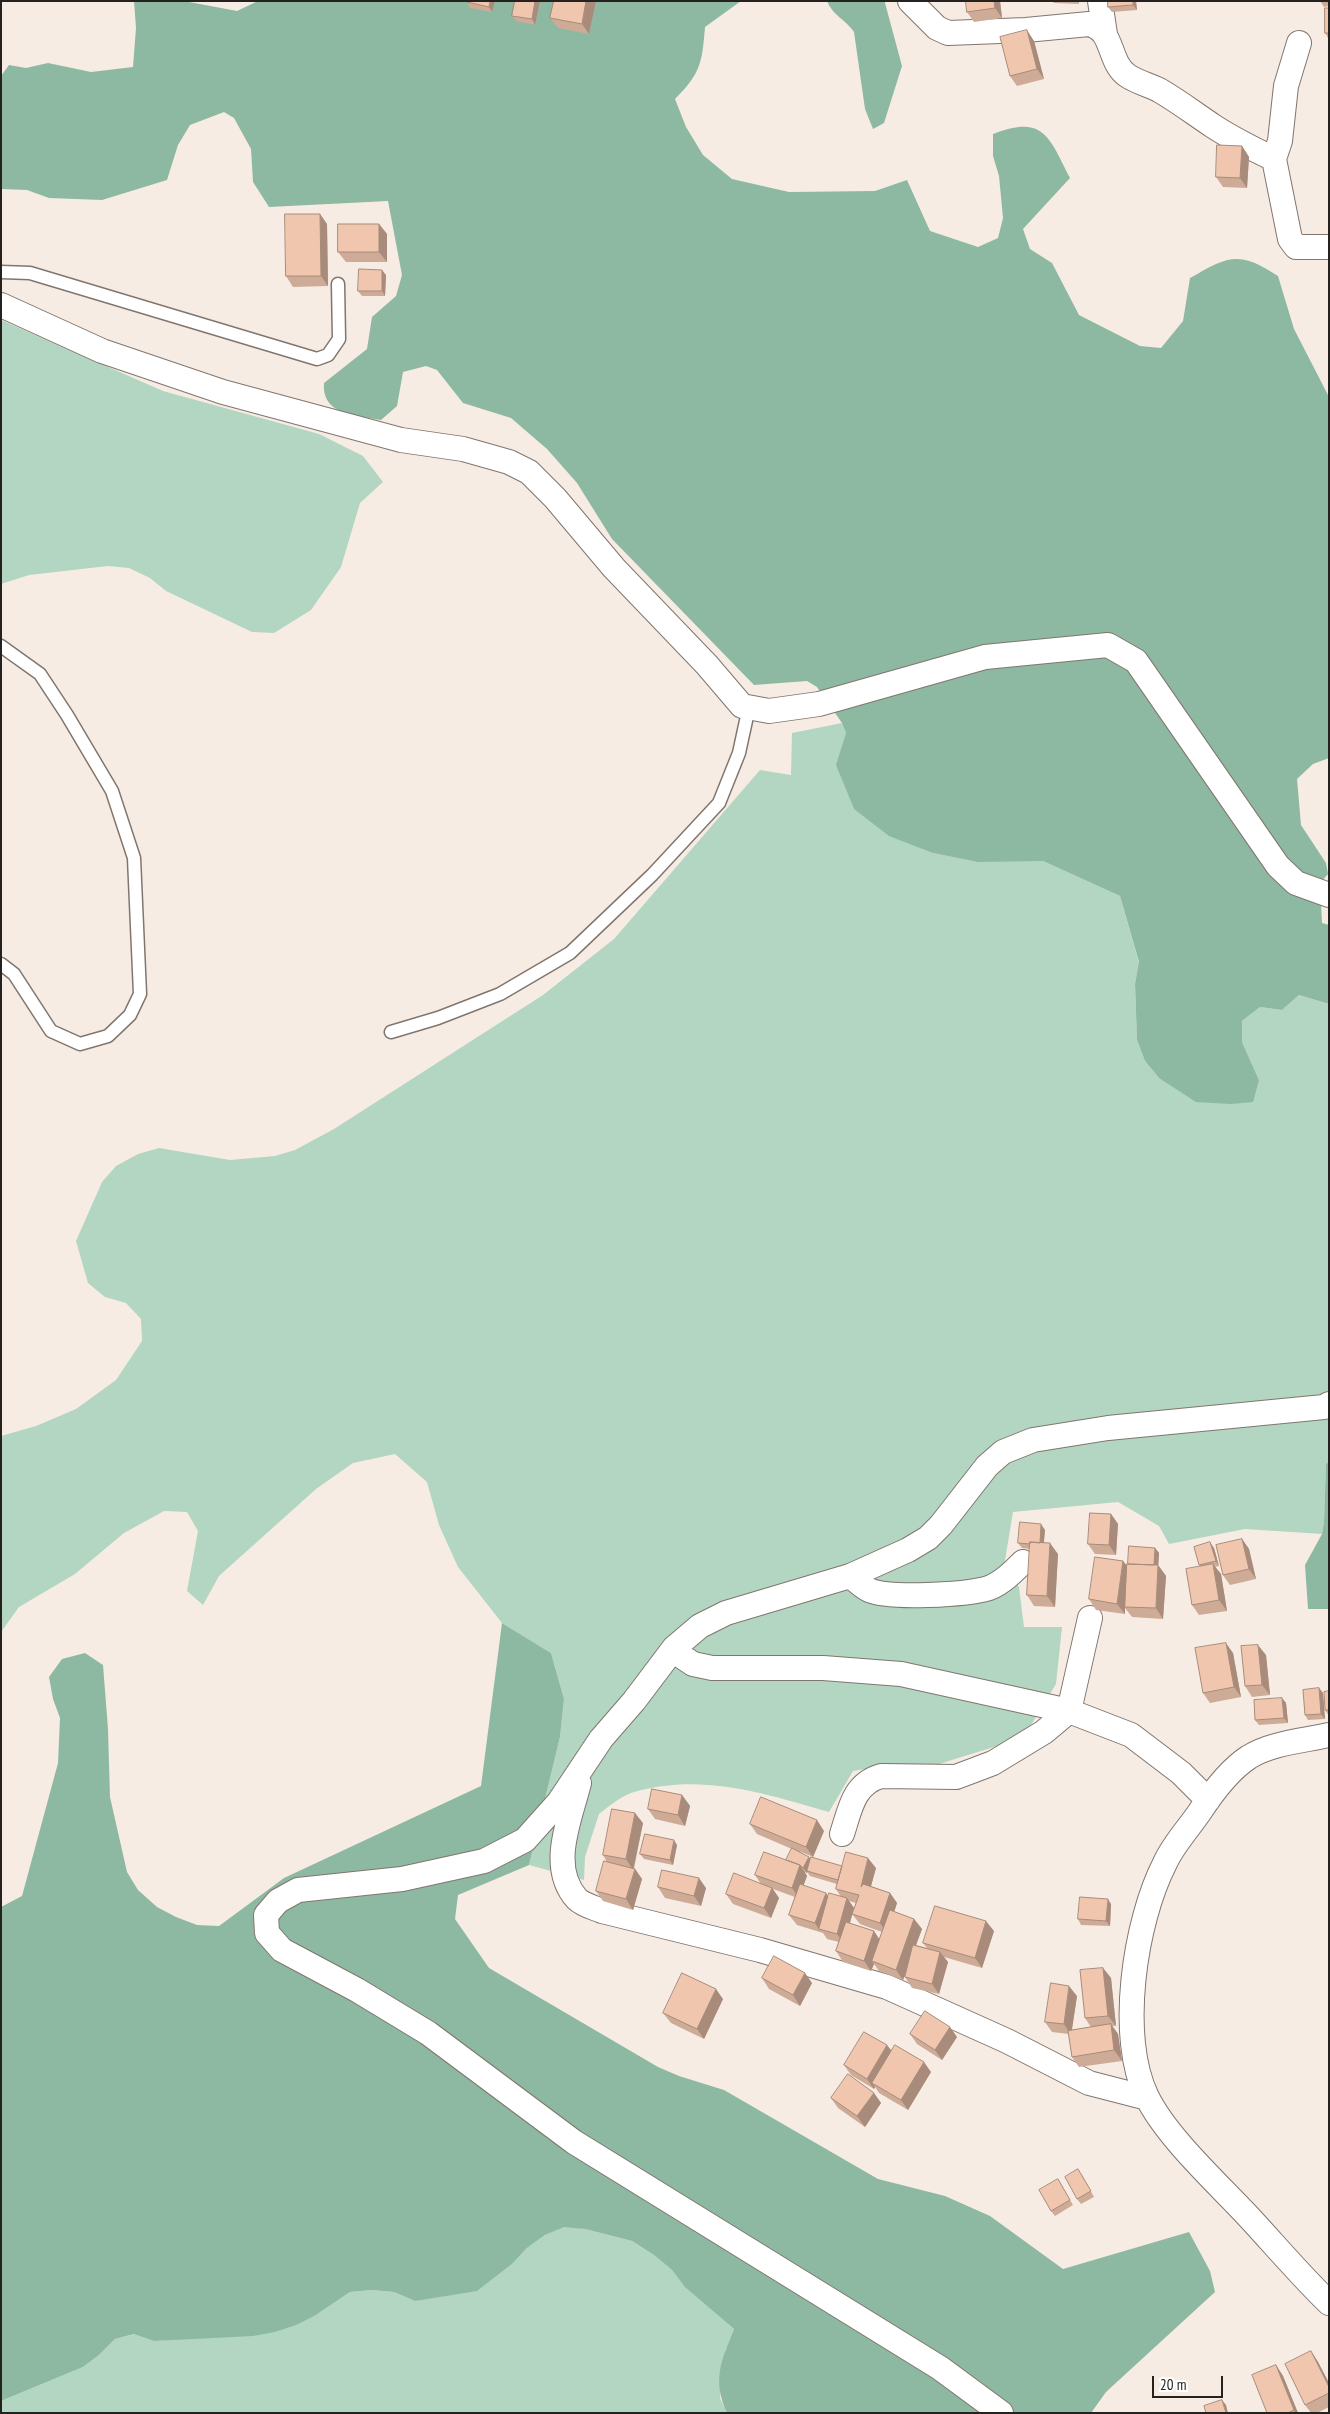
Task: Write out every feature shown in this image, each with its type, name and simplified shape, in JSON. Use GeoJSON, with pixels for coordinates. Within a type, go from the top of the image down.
{"type":"FeatureCollection","features":[{"type":"Feature","properties":{"kind":"street"},"geometry":{"type":"LineString","coordinates":[[910,1],[941,31],[948,33],[1026,30],[1089,24],[1100,28],[1105,34]]}},
{"type":"Feature","properties":{"kind":"street"},"geometry":{"type":"LineString","coordinates":[[1100,1],[1105,34],[1114,58],[1122,71],[1158,90],[1242,144],[1274,159]]}},
{"type":"Feature","properties":{"kind":"street"},"geometry":{"type":"LineString","coordinates":[[1299,43],[1286,86],[1280,141],[1274,159],[1290,239],[1296,247],[1329,246]]}},
{"type":"Feature","properties":{"kind":"street"},"geometry":{"type":"LineString","coordinates":[[1,305],[102,351],[223,392],[401,440],[472,452],[509,462],[529,472],[555,498],[614,568],[707,665],[742,706],[769,711],[820,704],[985,657],[1108,645],[1136,661],[1278,866],[1296,883],[1329,895]]}},
{"type":"Feature","properties":{"kind":"street"},"geometry":{"type":"LineString","coordinates":[[1001,2413],[940,2368],[574,2142],[428,2033],[357,1990],[282,1950],[268,1933],[266,1914],[278,1900],[298,1890],[402,1879],[484,1861],[525,1840],[559,1802],[600,1739],[634,1701],[674,1648],[700,1626],[726,1613],[850,1576],[908,1550],[928,1538],[941,1525],[987,1466],[1003,1452],[1033,1440],[1108,1428],[1324,1407],[1329,1404]]}},
{"type":"Feature","properties":{"kind":"street"},"geometry":{"type":"LineString","coordinates":[[850,1576],[870,1590],[904,1594],[945,1595],[989,1588],[1005,1579],[1023,1562]]}},
{"type":"Feature","properties":{"kind":"street"},"geometry":{"type":"LineString","coordinates":[[842,1834],[853,1797],[865,1783],[874,1778],[881,1776],[956,1776],[993,1763],[1027,1744],[1069,1711],[1090,1618]]}},
{"type":"Feature","properties":{"kind":"street"},"geometry":{"type":"LineString","coordinates":[[674,1648],[681,1656],[693,1664],[712,1668],[823,1668],[901,1674],[1069,1711],[1131,1735],[1181,1773],[1208,1800]]}},
{"type":"Feature","properties":{"kind":"street"},"geometry":{"type":"LineString","coordinates":[[1329,1736],[1261,1751],[1236,1768],[1208,1800],[1165,1861],[1147,1907],[1139,1939],[1131,2026],[1138,2073],[1147,2098],[1167,2127],[1207,2173],[1329,2303]]}},
{"type":"Feature","properties":{"kind":"street"},"geometry":{"type":"LineString","coordinates":[[583,1765],[562,1853],[565,1880],[578,1900],[602,1911],[760,1950],[887,1987],[1007,2041],[1089,2083],[1147,2098]]}},
{"type":"Feature","properties":{"kind":"lane"},"geometry":{"type":"LineString","coordinates":[[1,272],[30,273],[317,359],[328,355],[339,339],[338,284]]}},
{"type":"Feature","properties":{"kind":"lane"},"geometry":{"type":"LineString","coordinates":[[1,646],[40,674],[67,715],[112,791],[134,858],[140,994],[130,1015],[108,1036],[80,1044],[52,1031],[14,974],[1,964]]}},
{"type":"Feature","properties":{"kind":"lane"},"geometry":{"type":"LineString","coordinates":[[391,1032],[438,1018],[500,994],[570,953],[652,875],[719,803],[738,753],[749,707]]}},
{"type":"Feature","properties":{"kind":"green space"},"geometry":{"type":"Polygon","coordinates":[[[134,1],[184,1],[237,11],[258,1],[741,1],[705,27],[699,67],[684,90],[675,99],[686,127],[703,155],[732,179],[789,192],[875,191],[907,180],[930,231],[978,247],[998,238],[1003,218],[999,176],[993,156],[993,134],[1010,128],[1034,128],[1043,133],[1050,141],[1070,178],[1023,229],[1030,249],[1052,263],[1079,315],[1140,346],[1161,348],[1183,321],[1190,278],[1214,265],[1234,259],[1253,262],[1278,276],[1294,329],[1329,397],[1329,758],[1313,764],[1297,779],[1301,825],[1326,863],[1328,874],[1320,883],[1322,923],[1329,925],[1329,1004],[1299,995],[1282,1010],[1260,1007],[1242,1021],[1242,1042],[1259,1080],[1253,1102],[1231,1104],[1196,1102],[1159,1078],[1145,1061],[1137,1040],[1135,984],[1139,962],[1120,896],[1043,861],[978,862],[933,853],[889,836],[854,809],[836,765],[846,733],[842,723],[817,687],[807,681],[754,685],[612,539],[577,483],[547,449],[511,418],[463,403],[437,370],[426,366],[403,372],[397,406],[381,420],[342,412],[328,402],[324,383],[367,349],[372,317],[396,296],[402,275],[388,201],[269,207],[253,182],[251,149],[234,118],[224,112],[190,125],[178,145],[167,180],[102,200],[49,198],[27,190],[1,189],[1,76],[9,65],[26,68],[48,63],[91,72],[133,67],[136,28],[134,1]]]}},
{"type":"Feature","properties":{"kind":"green space"},"geometry":{"type":"Polygon","coordinates":[[[827,1],[885,1],[902,66],[884,123],[873,129],[865,109],[854,32],[832,10],[827,1]]]}},
{"type":"Feature","properties":{"kind":"green space"},"geometry":{"type":"Polygon","coordinates":[[[1,320],[163,391],[319,434],[363,456],[383,482],[360,503],[341,567],[311,610],[274,633],[252,632],[166,591],[150,578],[129,568],[108,566],[29,575],[1,584],[1,320]]]}},
{"type":"Feature","properties":{"kind":"green space"},"geometry":{"type":"Polygon","coordinates":[[[842,723],[846,733],[837,765],[854,809],[933,853],[970,860],[1043,861],[1120,896],[1139,963],[1135,984],[1137,1040],[1145,1061],[1159,1078],[1259,1080],[1242,1042],[1242,1021],[1260,1007],[1282,1010],[1299,995],[1329,1004],[1329,1462],[1326,1465],[1322,1534],[1245,1529],[1169,1544],[1159,1526],[1118,1502],[1013,1512],[1004,1566],[1019,1587],[1024,1627],[1062,1627],[1056,1684],[1028,1730],[997,1746],[923,1769],[882,1766],[853,1771],[829,1812],[756,1792],[707,1785],[682,1784],[631,1793],[599,1814],[585,1857],[584,1880],[529,1865],[560,1737],[564,1699],[551,1653],[502,1623],[458,1567],[439,1525],[427,1482],[395,1454],[353,1463],[316,1489],[219,1576],[203,1605],[187,1591],[198,1531],[187,1512],[164,1511],[124,1533],[75,1574],[19,1607],[1,1632],[1,1436],[36,1426],[76,1409],[116,1380],[142,1341],[141,1319],[126,1303],[105,1297],[88,1283],[76,1241],[102,1182],[116,1166],[138,1154],[159,1148],[230,1160],[275,1156],[295,1150],[334,1129],[543,995],[614,939],[760,770],[791,775],[792,733],[842,723]]]}},
{"type":"Feature","properties":{"kind":"green space"},"geometry":{"type":"Polygon","coordinates":[[[1329,1462],[1329,1609],[1308,1609],[1305,1565],[1322,1534],[1326,1464],[1329,1462]]]}},
{"type":"Feature","properties":{"kind":"green space"},"geometry":{"type":"Polygon","coordinates":[[[502,1623],[551,1653],[564,1699],[560,1737],[529,1865],[458,1895],[455,1919],[489,1968],[658,2067],[679,2076],[724,2090],[878,2179],[945,2196],[990,2216],[1063,2269],[1189,2232],[1210,2271],[1215,2292],[1106,2392],[1091,2413],[727,2413],[722,2401],[719,2380],[722,2361],[734,2329],[685,2287],[672,2270],[654,2255],[632,2241],[585,2229],[564,2227],[545,2235],[527,2248],[513,2263],[477,2291],[415,2301],[394,2292],[371,2290],[350,2292],[316,2315],[296,2325],[275,2332],[253,2336],[154,2341],[134,2334],[115,2339],[99,2355],[83,2367],[1,2401],[1,1907],[22,1896],[58,1763],[60,1718],[53,1699],[49,1677],[62,1659],[85,1653],[103,1665],[108,1729],[110,1797],[127,1872],[138,1890],[157,1907],[197,1925],[219,1926],[284,1878],[481,1786],[502,1623]]]}},
{"type":"Feature","properties":{"kind":"green space"},"geometry":{"type":"Polygon","coordinates":[[[564,2226],[585,2229],[632,2241],[654,2255],[672,2270],[686,2287],[734,2329],[725,2351],[720,2398],[727,2413],[1,2413],[1,2401],[83,2367],[99,2355],[115,2339],[135,2334],[154,2341],[275,2332],[316,2315],[350,2292],[371,2290],[394,2292],[415,2301],[513,2263],[527,2248],[545,2235],[564,2226]]]}},
{"type":"Feature","properties":{"kind":"building"},"geometry":{"type":"Polygon","coordinates":[[[467,1],[490,1],[489,7],[467,1]]]}},
{"type":"Feature","properties":{"kind":"building"},"geometry":{"type":"Polygon","coordinates":[[[515,1],[535,1],[532,19],[512,16],[515,1]]]}},
{"type":"Feature","properties":{"kind":"building"},"geometry":{"type":"Polygon","coordinates":[[[554,1],[586,1],[582,24],[550,18],[554,1]]]}},
{"type":"Feature","properties":{"kind":"building"},"geometry":{"type":"Polygon","coordinates":[[[966,1],[994,1],[995,8],[967,12],[966,1]]]}},
{"type":"Feature","properties":{"kind":"building"},"geometry":{"type":"Polygon","coordinates":[[[1108,1],[1133,1],[1133,5],[1108,7],[1108,1]]]}},
{"type":"Feature","properties":{"kind":"building"},"geometry":{"type":"Polygon","coordinates":[[[1325,8],[1329,8],[1329,33],[1325,33],[1325,8]]]}},
{"type":"Feature","properties":{"kind":"building"},"geometry":{"type":"Polygon","coordinates":[[[1027,30],[1037,69],[1010,76],[1000,37],[1027,30]]]}},
{"type":"Feature","properties":{"kind":"building"},"geometry":{"type":"Polygon","coordinates":[[[1217,145],[1242,146],[1240,178],[1216,177],[1217,145]]]}},
{"type":"Feature","properties":{"kind":"building"},"geometry":{"type":"Polygon","coordinates":[[[285,214],[320,214],[321,276],[286,276],[285,214]]]}},
{"type":"Feature","properties":{"kind":"building"},"geometry":{"type":"Polygon","coordinates":[[[338,224],[379,224],[379,252],[338,252],[338,224]]]}},
{"type":"Feature","properties":{"kind":"building"},"geometry":{"type":"Polygon","coordinates":[[[359,269],[382,270],[382,291],[358,291],[359,269]]]}},
{"type":"Feature","properties":{"kind":"building"},"geometry":{"type":"Polygon","coordinates":[[[1090,1513],[1111,1514],[1109,1545],[1088,1544],[1090,1513]]]}},
{"type":"Feature","properties":{"kind":"building"},"geometry":{"type":"Polygon","coordinates":[[[1020,1522],[1041,1524],[1040,1543],[1018,1543],[1020,1522]]]}},
{"type":"Feature","properties":{"kind":"building"},"geometry":{"type":"Polygon","coordinates":[[[1242,1539],[1249,1569],[1223,1575],[1216,1545],[1242,1539]]]}},
{"type":"Feature","properties":{"kind":"building"},"geometry":{"type":"Polygon","coordinates":[[[1030,1542],[1050,1543],[1047,1596],[1027,1595],[1030,1542]]]}},
{"type":"Feature","properties":{"kind":"building"},"geometry":{"type":"Polygon","coordinates":[[[1210,1542],[1216,1561],[1199,1565],[1194,1547],[1210,1542]]]}},
{"type":"Feature","properties":{"kind":"building"},"geometry":{"type":"Polygon","coordinates":[[[1129,1546],[1155,1548],[1154,1565],[1128,1564],[1129,1546]]]}},
{"type":"Feature","properties":{"kind":"building"},"geometry":{"type":"Polygon","coordinates":[[[1095,1557],[1123,1561],[1117,1604],[1089,1599],[1095,1557]]]}},
{"type":"Feature","properties":{"kind":"building"},"geometry":{"type":"Polygon","coordinates":[[[1127,1564],[1158,1565],[1156,1608],[1125,1607],[1127,1564]]]}},
{"type":"Feature","properties":{"kind":"building"},"geometry":{"type":"Polygon","coordinates":[[[1213,1564],[1219,1600],[1192,1605],[1186,1569],[1213,1564]]]}},
{"type":"Feature","properties":{"kind":"building"},"geometry":{"type":"Polygon","coordinates":[[[1226,1643],[1234,1687],[1203,1693],[1195,1648],[1226,1643]]]}},
{"type":"Feature","properties":{"kind":"building"},"geometry":{"type":"Polygon","coordinates":[[[1258,1645],[1262,1685],[1245,1686],[1241,1646],[1258,1645]]]}},
{"type":"Feature","properties":{"kind":"building"},"geometry":{"type":"Polygon","coordinates":[[[1319,1688],[1321,1714],[1305,1715],[1303,1690],[1319,1688]]]}},
{"type":"Feature","properties":{"kind":"building"},"geometry":{"type":"Polygon","coordinates":[[[1329,1691],[1329,1710],[1325,1710],[1324,1692],[1329,1691]]]}},
{"type":"Feature","properties":{"kind":"building"},"geometry":{"type":"Polygon","coordinates":[[[1282,1698],[1284,1718],[1255,1720],[1254,1700],[1282,1698]]]}},
{"type":"Feature","properties":{"kind":"building"},"geometry":{"type":"Polygon","coordinates":[[[652,1789],[682,1795],[678,1815],[648,1809],[652,1789]]]}},
{"type":"Feature","properties":{"kind":"building"},"geometry":{"type":"Polygon","coordinates":[[[761,1797],[817,1820],[806,1847],[750,1824],[761,1797]]]}},
{"type":"Feature","properties":{"kind":"building"},"geometry":{"type":"Polygon","coordinates":[[[612,1809],[635,1813],[626,1859],[603,1855],[612,1809]]]}},
{"type":"Feature","properties":{"kind":"building"},"geometry":{"type":"Polygon","coordinates":[[[645,1834],[674,1840],[670,1860],[640,1854],[645,1834]]]}},
{"type":"Feature","properties":{"kind":"building"},"geometry":{"type":"Polygon","coordinates":[[[792,1848],[809,1857],[803,1868],[786,1860],[792,1848]]]}},
{"type":"Feature","properties":{"kind":"building"},"geometry":{"type":"Polygon","coordinates":[[[764,1852],[800,1865],[792,1888],[755,1875],[764,1852]]]}},
{"type":"Feature","properties":{"kind":"building"},"geometry":{"type":"Polygon","coordinates":[[[846,1852],[868,1858],[861,1887],[863,1884],[890,1893],[880,1923],[852,1914],[859,1895],[836,1889],[846,1852]]]}},
{"type":"Feature","properties":{"kind":"building"},"geometry":{"type":"Polygon","coordinates":[[[811,1857],[842,1866],[838,1880],[807,1871],[811,1857]]]}},
{"type":"Feature","properties":{"kind":"building"},"geometry":{"type":"Polygon","coordinates":[[[604,1861],[635,1869],[626,1899],[596,1891],[604,1861]]]}},
{"type":"Feature","properties":{"kind":"building"},"geometry":{"type":"Polygon","coordinates":[[[662,1870],[699,1878],[694,1896],[658,1887],[662,1870]]]}},
{"type":"Feature","properties":{"kind":"building"},"geometry":{"type":"Polygon","coordinates":[[[734,1873],[772,1888],[764,1908],[726,1894],[734,1873]]]}},
{"type":"Feature","properties":{"kind":"building"},"geometry":{"type":"Polygon","coordinates":[[[800,1884],[826,1893],[815,1923],[789,1915],[800,1884]]]}},
{"type":"Feature","properties":{"kind":"building"},"geometry":{"type":"Polygon","coordinates":[[[829,1893],[847,1898],[837,1934],[819,1929],[829,1893]]]}},
{"type":"Feature","properties":{"kind":"building"},"geometry":{"type":"Polygon","coordinates":[[[1080,1897],[1108,1899],[1106,1921],[1078,1919],[1080,1897]]]}},
{"type":"Feature","properties":{"kind":"building"},"geometry":{"type":"Polygon","coordinates":[[[935,1906],[986,1921],[975,1958],[923,1943],[935,1906]]]}},
{"type":"Feature","properties":{"kind":"building"},"geometry":{"type":"Polygon","coordinates":[[[890,1910],[914,1919],[896,1970],[872,1961],[890,1910]]]}},
{"type":"Feature","properties":{"kind":"building"},"geometry":{"type":"Polygon","coordinates":[[[846,1922],[874,1931],[864,1961],[836,1951],[846,1922]]]}},
{"type":"Feature","properties":{"kind":"building"},"geometry":{"type":"Polygon","coordinates":[[[913,1945],[940,1952],[932,1984],[905,1977],[913,1945]]]}},
{"type":"Feature","properties":{"kind":"building"},"geometry":{"type":"Polygon","coordinates":[[[774,1956],[805,1973],[793,1995],[762,1978],[774,1956]]]}},
{"type":"Feature","properties":{"kind":"building"},"geometry":{"type":"Polygon","coordinates":[[[1103,1968],[1108,2016],[1085,2018],[1080,1970],[1103,1968]]]}},
{"type":"Feature","properties":{"kind":"building"},"geometry":{"type":"Polygon","coordinates":[[[682,1973],[716,1989],[697,2029],[663,2013],[682,1973]]]}},
{"type":"Feature","properties":{"kind":"building"},"geometry":{"type":"Polygon","coordinates":[[[1051,1983],[1069,1986],[1064,2024],[1045,2022],[1051,1983]]]}},
{"type":"Feature","properties":{"kind":"building"},"geometry":{"type":"Polygon","coordinates":[[[925,2011],[950,2027],[935,2050],[910,2034],[925,2011]]]}},
{"type":"Feature","properties":{"kind":"building"},"geometry":{"type":"Polygon","coordinates":[[[1111,2024],[1114,2050],[1072,2057],[1068,2031],[1111,2024]]]}},
{"type":"Feature","properties":{"kind":"building"},"geometry":{"type":"Polygon","coordinates":[[[864,2032],[887,2045],[867,2079],[844,2065],[864,2032]]]}},
{"type":"Feature","properties":{"kind":"building"},"geometry":{"type":"Polygon","coordinates":[[[895,2045],[924,2062],[901,2100],[872,2083],[895,2045]]]}},
{"type":"Feature","properties":{"kind":"building"},"geometry":{"type":"Polygon","coordinates":[[[848,2074],[874,2093],[857,2116],[831,2098],[848,2074]]]}},
{"type":"Feature","properties":{"kind":"building"},"geometry":{"type":"Polygon","coordinates":[[[1078,2169],[1091,2191],[1077,2199],[1065,2177],[1078,2169]]]}},
{"type":"Feature","properties":{"kind":"building"},"geometry":{"type":"Polygon","coordinates":[[[1058,2179],[1070,2200],[1051,2211],[1039,2190],[1058,2179]]]}},
{"type":"Feature","properties":{"kind":"building"},"geometry":{"type":"Polygon","coordinates":[[[1311,2351],[1329,2387],[1329,2393],[1305,2405],[1285,2364],[1311,2351]]]}},
{"type":"Feature","properties":{"kind":"building"},"geometry":{"type":"Polygon","coordinates":[[[1276,2365],[1294,2410],[1288,2413],[1267,2413],[1252,2375],[1276,2365]]]}},
{"type":"Feature","properties":{"kind":"building"},"geometry":{"type":"Polygon","coordinates":[[[1222,2400],[1226,2413],[1206,2413],[1204,2406],[1222,2400]]]}}]}
